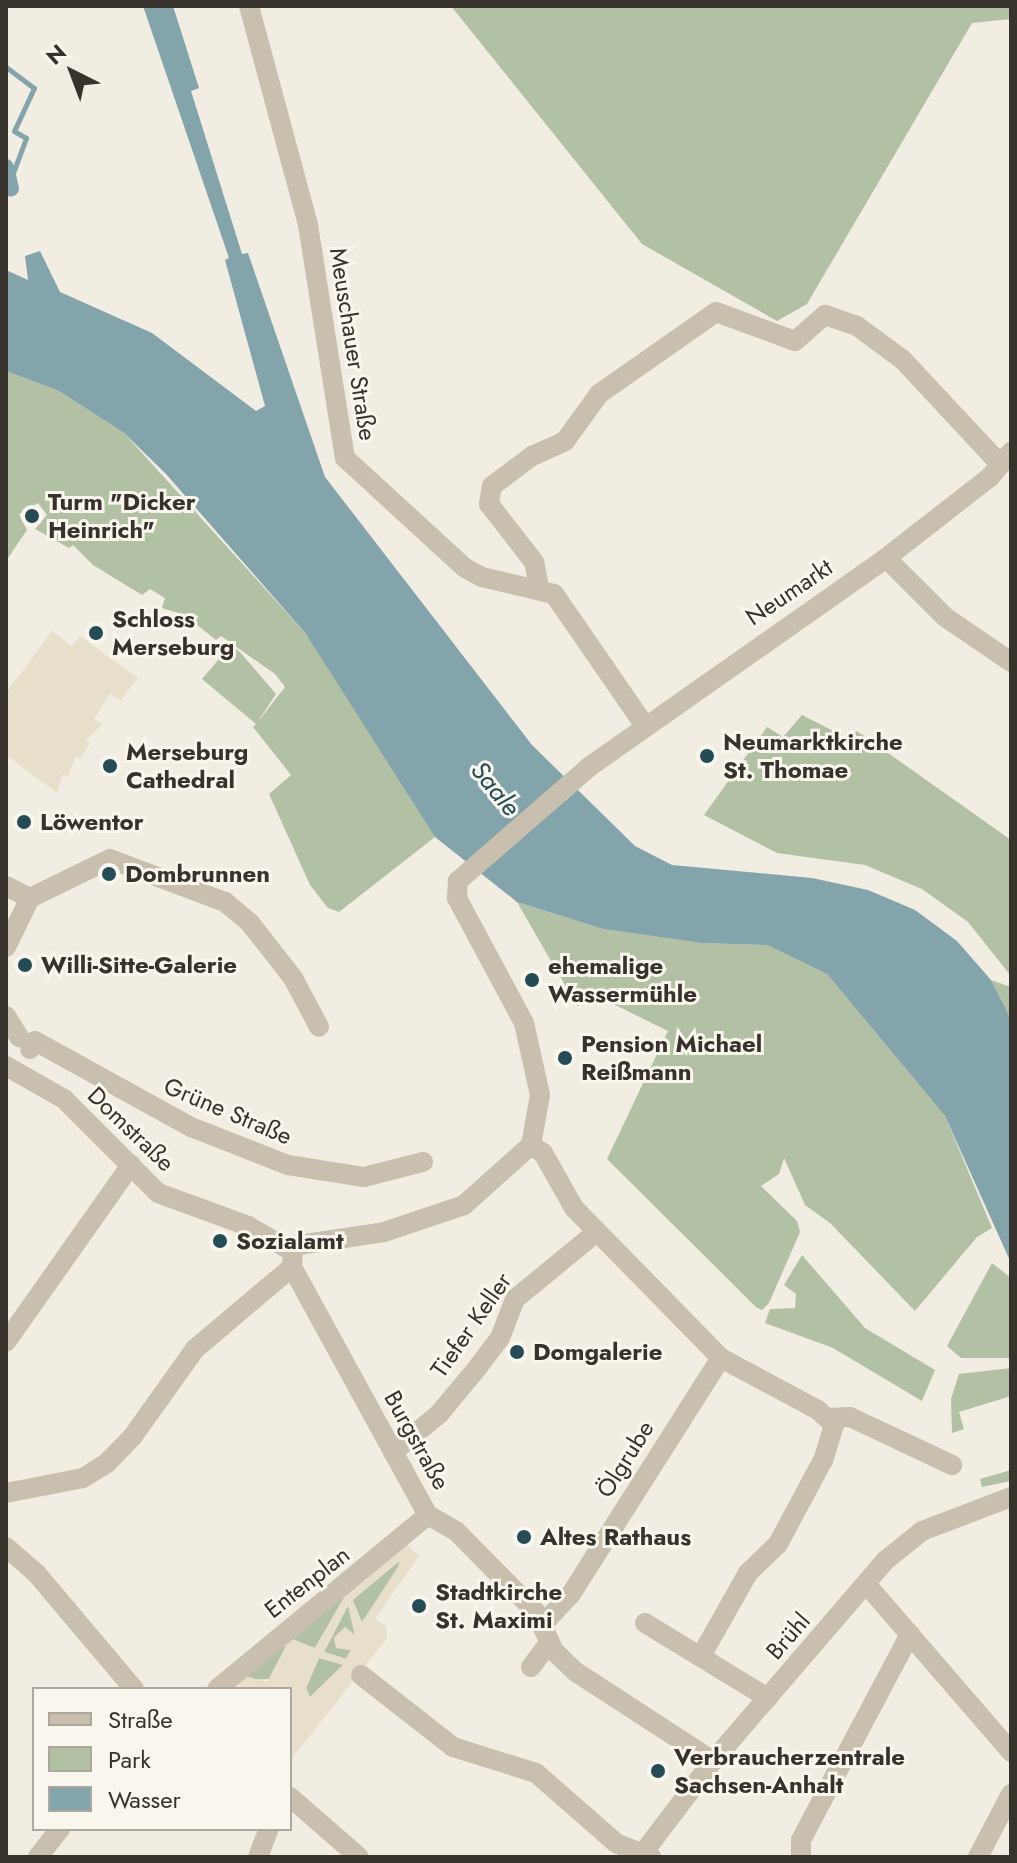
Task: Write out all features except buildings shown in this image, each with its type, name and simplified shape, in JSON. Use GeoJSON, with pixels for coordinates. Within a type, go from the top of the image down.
{"type":"FeatureCollection","features":[{"type":"Feature","properties":{"kind":"street","name":"Meuschauer Straße"},"geometry":{"type":"LineString","coordinates":[[249,6],[308,225],[345,458],[465,568],[482,577],[539,587],[569,611],[645,726]]}},
{"type":"Feature","properties":{"kind":"street","name":"Meuschauer Straße"},"geometry":{"type":"LineString","coordinates":[[539,587],[534,562],[489,504],[492,486],[532,456],[565,441],[599,394],[716,312],[795,341],[825,315],[857,326],[903,360],[1005,457]]}},
{"type":"Feature","properties":{"kind":"street","name":"Neumarkt"},"geometry":{"type":"LineString","coordinates":[[531,1145],[540,1117],[536,1064],[524,1023],[457,898],[464,874],[589,767],[886,558],[990,477],[1005,457]]}},
{"type":"Feature","properties":{"kind":"street"},"geometry":{"type":"LineString","coordinates":[[886,558],[945,617],[1011,662]]}},
{"type":"Feature","properties":{"kind":"street"},"geometry":{"type":"LineString","coordinates":[[6,947],[30,898],[100,861],[121,860],[238,911],[293,978],[319,1027]]}},
{"type":"Feature","properties":{"kind":"street"},"geometry":{"type":"LineString","coordinates":[[6,886],[30,898]]}},
{"type":"Feature","properties":{"kind":"street"},"geometry":{"type":"LineString","coordinates":[[6,1016],[23,1042]]}},
{"type":"Feature","properties":{"kind":"street","name":"Grüne Straße"},"geometry":{"type":"LineString","coordinates":[[23,1042],[35,1041],[191,1127],[298,1168],[364,1177],[423,1162]]}},
{"type":"Feature","properties":{"kind":"street","name":"Domstraße"},"geometry":{"type":"LineString","coordinates":[[23,1042],[11,1068],[64,1099],[131,1165],[145,1183],[181,1206],[248,1226],[292,1258]]}},
{"type":"Feature","properties":{"kind":"street"},"geometry":{"type":"LineString","coordinates":[[6,1493],[83,1478],[133,1436],[195,1349],[292,1258],[464,1205],[531,1145],[543,1153],[574,1208],[721,1358],[829,1418],[850,1417],[952,1465]]}},
{"type":"Feature","properties":{"kind":"street"},"geometry":{"type":"LineString","coordinates":[[6,1342],[131,1165]]}},
{"type":"Feature","properties":{"kind":"street","name":"Tiefer Keller"},"geometry":{"type":"LineString","coordinates":[[393,1452],[439,1414],[478,1367],[522,1292],[597,1232]]}},
{"type":"Feature","properties":{"kind":"street","name":"Burgstraße"},"geometry":{"type":"LineString","coordinates":[[292,1258],[428,1515],[456,1531],[546,1633],[576,1672],[713,1761]]}},
{"type":"Feature","properties":{"kind":"street","name":"Ölgrube"},"geometry":{"type":"LineString","coordinates":[[531,1667],[546,1633],[721,1358]]}},
{"type":"Feature","properties":{"kind":"street"},"geometry":{"type":"LineString","coordinates":[[701,1656],[748,1573],[771,1552],[834,1434],[829,1418]]}},
{"type":"Feature","properties":{"kind":"street","name":"Brühl"},"geometry":{"type":"LineString","coordinates":[[645,1856],[713,1761],[867,1585],[922,1531],[1011,1497]]}},
{"type":"Feature","properties":{"kind":"street","name":"Entenplan"},"geometry":{"type":"LineString","coordinates":[[219,1687],[428,1515]]}},
{"type":"Feature","properties":{"kind":"street"},"geometry":{"type":"LineString","coordinates":[[6,1547],[36,1573],[132,1687]]}},
{"type":"Feature","properties":{"kind":"street"},"geometry":{"type":"LineString","coordinates":[[867,1585],[1011,1752]]}},
{"type":"Feature","properties":{"kind":"street"},"geometry":{"type":"LineString","coordinates":[[645,1623],[768,1698]]}},
{"type":"Feature","properties":{"kind":"street"},"geometry":{"type":"LineString","coordinates":[[801,1857],[801,1840],[910,1634]]}},
{"type":"Feature","properties":{"kind":"street"},"geometry":{"type":"LineString","coordinates":[[361,1675],[453,1747],[536,1773],[616,1843],[645,1856]]}},
{"type":"Feature","properties":{"kind":"street"},"geometry":{"type":"LineString","coordinates":[[978,1857],[1011,1794]]}},
{"type":"Feature","properties":{"kind":"street"},"geometry":{"type":"LineString","coordinates":[[292,1799],[359,1857]]}},
{"type":"Feature","properties":{"kind":"street"},"geometry":{"type":"LineString","coordinates":[[38,1857],[58,1831]]}},
{"type":"Feature","properties":{"kind":"street"},"geometry":{"type":"LineString","coordinates":[[258,1857],[268,1831]]}},
{"type":"Feature","properties":{"kind":"green space"},"geometry":{"type":"Polygon","coordinates":[[[451,6],[1011,6],[1011,19],[972,23],[807,304],[777,321],[642,244],[451,6]]]}},
{"type":"Feature","properties":{"kind":"green space"},"geometry":{"type":"Polygon","coordinates":[[[6,371],[59,391],[124,433],[306,634],[351,697],[435,837],[339,912],[328,908],[310,885],[269,794],[291,775],[253,727],[256,724],[202,679],[231,645],[240,652],[276,694],[257,723],[285,687],[275,674],[221,636],[216,640],[185,615],[162,608],[165,598],[150,589],[142,595],[93,565],[73,545],[69,548],[35,529],[47,515],[38,503],[19,514],[27,530],[6,561],[6,371]]]}},
{"type":"Feature","properties":{"kind":"green space"},"geometry":{"type":"Polygon","coordinates":[[[802,715],[849,739],[857,731],[1011,840],[1011,976],[968,922],[922,889],[865,865],[777,853],[704,815],[767,727],[783,737],[802,715]]]}},
{"type":"Feature","properties":{"kind":"green space"},"geometry":{"type":"Polygon","coordinates":[[[517,902],[603,929],[701,943],[767,945],[827,974],[945,1116],[992,1228],[977,1237],[915,1311],[830,1223],[805,1205],[784,1158],[779,1174],[761,1186],[797,1221],[800,1232],[769,1303],[762,1310],[756,1307],[607,1159],[668,1031],[599,997],[577,1006],[517,902]]]}},
{"type":"Feature","properties":{"kind":"green space"},"geometry":{"type":"Polygon","coordinates":[[[991,980],[1011,987],[1011,1019],[991,980]]]}},
{"type":"Feature","properties":{"kind":"green space"},"geometry":{"type":"Polygon","coordinates":[[[802,1255],[865,1328],[935,1370],[922,1401],[833,1348],[765,1323],[770,1309],[795,1308],[796,1294],[784,1285],[802,1255]]]}},
{"type":"Feature","properties":{"kind":"green space"},"geometry":{"type":"Polygon","coordinates":[[[992,1263],[1011,1278],[1011,1358],[961,1358],[947,1346],[992,1263]]]}},
{"type":"Feature","properties":{"kind":"green space"},"geometry":{"type":"Polygon","coordinates":[[[1011,1368],[1011,1396],[959,1412],[964,1429],[952,1433],[951,1399],[959,1374],[1011,1368]]]}},
{"type":"Feature","properties":{"kind":"green space"},"geometry":{"type":"Polygon","coordinates":[[[1011,1470],[1011,1481],[982,1487],[980,1479],[1011,1470]]]}},
{"type":"Feature","properties":{"kind":"green space"},"geometry":{"type":"Polygon","coordinates":[[[401,1560],[398,1567],[362,1623],[352,1600],[401,1560]]]}},
{"type":"Feature","properties":{"kind":"green space"},"geometry":{"type":"Polygon","coordinates":[[[345,1596],[315,1648],[293,1642],[290,1638],[345,1596]]]}},
{"type":"Feature","properties":{"kind":"green space"},"geometry":{"type":"Polygon","coordinates":[[[348,1605],[355,1636],[345,1627],[334,1638],[337,1648],[351,1650],[346,1659],[324,1652],[348,1605]]]}},
{"type":"Feature","properties":{"kind":"green space"},"geometry":{"type":"Polygon","coordinates":[[[284,1644],[287,1649],[270,1679],[250,1680],[246,1676],[284,1644]]]}},
{"type":"Feature","properties":{"kind":"green space"},"geometry":{"type":"Polygon","coordinates":[[[319,1658],[344,1664],[310,1697],[306,1688],[319,1658]]]}},
{"type":"Feature","properties":{"kind":"shaded area"},"geometry":{"type":"Polygon","coordinates":[[[52,631],[72,646],[80,636],[138,678],[121,700],[110,694],[94,719],[102,725],[86,740],[90,744],[80,759],[76,756],[68,777],[63,774],[57,793],[6,755],[6,693],[52,631]]]}},
{"type":"Feature","properties":{"kind":"shaded area"},"geometry":{"type":"Polygon","coordinates":[[[407,1545],[419,1556],[375,1619],[386,1626],[387,1638],[292,1758],[292,1687],[240,1687],[239,1682],[246,1676],[267,1682],[290,1638],[315,1648],[345,1596],[407,1545]],[[400,1560],[353,1600],[362,1622],[400,1560]],[[348,1606],[324,1652],[346,1659],[351,1650],[336,1648],[334,1638],[345,1627],[355,1635],[348,1606]],[[319,1658],[306,1688],[310,1697],[343,1665],[319,1658]]]}},
{"type":"Feature","properties":{"kind":"water","name":"Saale"},"geometry":{"type":"Polygon","coordinates":[[[143,6],[173,6],[199,88],[191,91],[242,254],[248,253],[325,477],[532,745],[635,846],[672,865],[812,878],[868,890],[915,910],[957,941],[991,980],[1011,1019],[1011,1263],[945,1116],[827,974],[767,945],[701,943],[603,929],[517,902],[435,837],[306,634],[166,474],[124,433],[59,391],[6,371],[6,270],[28,280],[25,256],[40,251],[60,292],[152,333],[256,411],[265,406],[225,260],[229,258],[143,6]]]}},
{"type":"Feature","properties":{"kind":"waterway"},"geometry":{"type":"LineString","coordinates":[[6,67],[34,88],[14,131],[26,138],[10,181],[6,177]]}},
{"type":"Feature","properties":{"kind":"waterway"},"geometry":{"type":"LineString","coordinates":[[6,167],[11,188]]}},
{"type":"Feature","properties":{"kind":"place","name":"Turm \"Dicker Heinrich\""},"geometry":{"type":"Point","coordinates":[32,516]}},
{"type":"Feature","properties":{"kind":"place","name":"Schloss Merseburg"},"geometry":{"type":"Point","coordinates":[96,633]}},
{"type":"Feature","properties":{"kind":"place","name":"Neumarktkirche St. Thomae"},"geometry":{"type":"Point","coordinates":[707,756]}},
{"type":"Feature","properties":{"kind":"place","name":"Merseburg Cathedral"},"geometry":{"type":"Point","coordinates":[110,766]}},
{"type":"Feature","properties":{"kind":"place","name":"Löwentor"},"geometry":{"type":"Point","coordinates":[24,822]}},
{"type":"Feature","properties":{"kind":"place","name":"Dombrunnen"},"geometry":{"type":"Point","coordinates":[109,874]}},
{"type":"Feature","properties":{"kind":"place","name":"Willi-Sitte-Galerie"},"geometry":{"type":"Point","coordinates":[25,965]}},
{"type":"Feature","properties":{"kind":"place","name":"ehemalige Wassermühle"},"geometry":{"type":"Point","coordinates":[532,980]}},
{"type":"Feature","properties":{"kind":"place","name":"Pension Michael Reißmann"},"geometry":{"type":"Point","coordinates":[565,1058]}},
{"type":"Feature","properties":{"kind":"place","name":"Sozialamt"},"geometry":{"type":"Point","coordinates":[220,1241]}},
{"type":"Feature","properties":{"kind":"place","name":"Domgalerie"},"geometry":{"type":"Point","coordinates":[517,1352]}},
{"type":"Feature","properties":{"kind":"place","name":"Altes Rathaus"},"geometry":{"type":"Point","coordinates":[524,1537]}},
{"type":"Feature","properties":{"kind":"place","name":"Stadtkirche St. Maximi"},"geometry":{"type":"Point","coordinates":[419,1606]}},
{"type":"Feature","properties":{"kind":"place","name":"Verbraucherzentrale Sachsen-Anhalt"},"geometry":{"type":"Point","coordinates":[658,1771]}}]}
